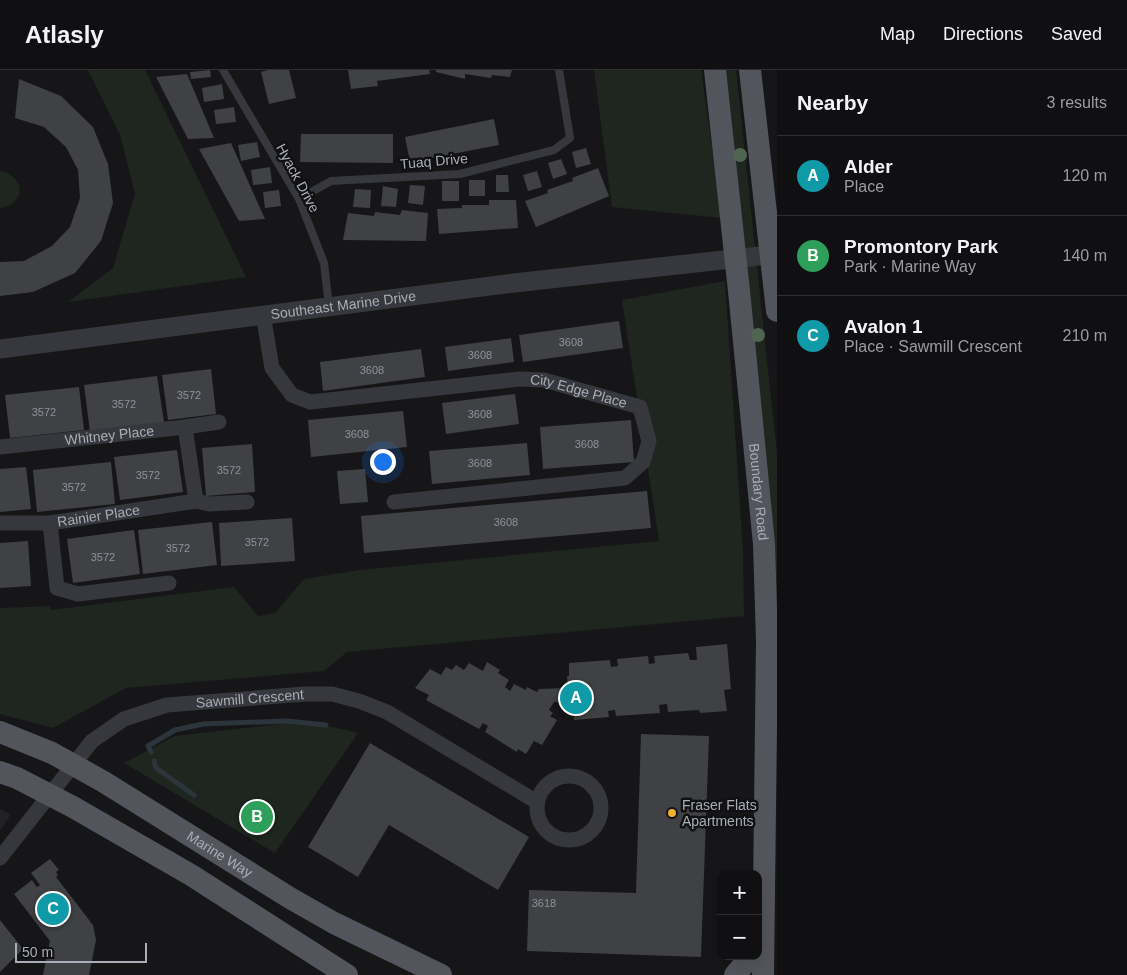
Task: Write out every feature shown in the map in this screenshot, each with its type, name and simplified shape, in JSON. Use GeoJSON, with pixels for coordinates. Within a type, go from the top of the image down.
{"type":"FeatureCollection","features":[{"type":"Feature","properties":{"kind":"main road","name":"Boundary Road"},"geometry":{"type":"LineString","coordinates":[[715,70],[764,544],[767,641],[761,915]]}},
{"type":"Feature","properties":{"kind":"main road"},"geometry":{"type":"LineString","coordinates":[[750,70],[777,310]]}},
{"type":"Feature","properties":{"kind":"main road","name":"Marine Way"},"geometry":{"type":"LineString","coordinates":[[0,732],[52,753],[74,765],[290,898],[334,923],[427,970],[441,975]]}},
{"type":"Feature","properties":{"kind":"main road"},"geometry":{"type":"LineString","coordinates":[[0,772],[17,778],[191,875],[347,975]]}},
{"type":"Feature","properties":{"kind":"main road","name":"Boundary Road"},"geometry":{"type":"LineString","coordinates":[[762,946],[763,975]]}},
{"type":"Feature","properties":{"kind":"main road"},"geometry":{"type":"LineString","coordinates":[[736,975],[746,960]]}},
{"type":"Feature","properties":{"kind":"street","name":"Southeast Marine Drive"},"geometry":{"type":"LineString","coordinates":[[0,349],[263,314],[777,254]]}},
{"type":"Feature","properties":{"kind":"street","name":"City Edge Place"},"geometry":{"type":"LineString","coordinates":[[263,314],[272,368],[292,394],[310,402],[520,379],[544,380],[640,407],[649,441],[643,462],[625,478],[394,502]]}},
{"type":"Feature","properties":{"kind":"street","name":"Whitney Place"},"geometry":{"type":"LineString","coordinates":[[0,447],[185,428],[219,422]]}},
{"type":"Feature","properties":{"kind":"street"},"geometry":{"type":"LineString","coordinates":[[185,428],[196,501]]}},
{"type":"Feature","properties":{"kind":"street","name":"Rainier Place"},"geometry":{"type":"LineString","coordinates":[[0,522],[50,523],[196,501],[209,504],[247,502]]}},
{"type":"Feature","properties":{"kind":"street"},"geometry":{"type":"LineString","coordinates":[[50,523],[56,588],[78,594],[169,583]]}},
{"type":"Feature","properties":{"kind":"street","name":"Sawmill Crescent"},"geometry":{"type":"LineString","coordinates":[[0,858],[92,741],[124,719],[166,705],[305,694],[332,694],[359,701],[387,712],[537,802]]}},
{"type":"Feature","properties":{"kind":"street"},"geometry":{"type":"LineString","coordinates":[[580,777],[597,790],[601,800],[602,811],[599,822],[585,837],[575,840],[564,840],[554,837],[546,831],[538,818],[537,802],[541,792],[548,783],[558,778],[580,777]]}},
{"type":"Feature","properties":{"kind":"lane","name":"Hyack Drive"},"geometry":{"type":"LineString","coordinates":[[223,70],[299,199],[324,264],[329,306]]}},
{"type":"Feature","properties":{"kind":"lane","name":"Tuaq Drive"},"geometry":{"type":"LineString","coordinates":[[299,199],[331,181],[460,174],[554,150],[570,138],[559,70]]}},
{"type":"Feature","properties":{"kind":"shaded area"},"geometry":{"type":"Polygon","coordinates":[[[88,70],[145,70],[246,277],[68,302],[113,268],[135,194],[120,135],[88,70]]]}},
{"type":"Feature","properties":{"kind":"shaded area"},"geometry":{"type":"Polygon","coordinates":[[[594,70],[701,70],[722,218],[612,207],[594,70]]]}},
{"type":"Feature","properties":{"kind":"shaded area"},"geometry":{"type":"Polygon","coordinates":[[[724,70],[736,70],[777,454],[777,772],[775,606],[724,70]]]}},
{"type":"Feature","properties":{"kind":"shaded area"},"geometry":{"type":"Polygon","coordinates":[[[0,171],[14,178],[20,190],[14,202],[1,208],[0,208],[0,171]]]}},
{"type":"Feature","properties":{"kind":"shaded area"},"geometry":{"type":"Polygon","coordinates":[[[725,281],[743,551],[744,616],[347,652],[324,671],[126,688],[53,728],[0,714],[0,608],[50,606],[51,610],[234,587],[258,616],[275,613],[304,579],[359,570],[659,541],[622,300],[725,281]]]}},
{"type":"Feature","properties":{"kind":"shaded area"},"geometry":{"type":"Polygon","coordinates":[[[308,721],[358,733],[275,853],[124,763],[175,736],[308,721]]]}},
{"type":"Feature","properties":{"kind":"shaded area"},"geometry":{"type":"Polygon","coordinates":[[[0,809],[11,814],[0,831],[0,809]]]}},
{"type":"Feature","properties":{"kind":"building"},"geometry":{"type":"Polygon","coordinates":[[[210,70],[211,77],[191,79],[190,72],[210,70]]]}},
{"type":"Feature","properties":{"kind":"building"},"geometry":{"type":"Polygon","coordinates":[[[289,70],[296,98],[269,104],[261,72],[289,70]]]}},
{"type":"Feature","properties":{"kind":"building"},"geometry":{"type":"Polygon","coordinates":[[[348,70],[429,70],[430,74],[377,81],[378,86],[351,89],[348,70]]]}},
{"type":"Feature","properties":{"kind":"building"},"geometry":{"type":"Polygon","coordinates":[[[436,70],[512,70],[510,77],[492,75],[491,78],[465,74],[465,79],[436,72],[436,70]]]}},
{"type":"Feature","properties":{"kind":"building"},"geometry":{"type":"Polygon","coordinates":[[[187,74],[214,138],[188,139],[156,77],[187,74]]]}},
{"type":"Feature","properties":{"kind":"building"},"geometry":{"type":"Polygon","coordinates":[[[19,79],[61,96],[93,127],[108,164],[113,203],[101,241],[75,273],[33,292],[0,296],[0,262],[24,261],[52,246],[70,227],[80,198],[78,170],[66,147],[44,127],[15,118],[19,79]]]}},
{"type":"Feature","properties":{"kind":"building"},"geometry":{"type":"Polygon","coordinates":[[[222,84],[224,99],[204,102],[202,88],[222,84]]]}},
{"type":"Feature","properties":{"kind":"building"},"geometry":{"type":"Polygon","coordinates":[[[234,107],[236,122],[216,124],[214,110],[234,107]]]}},
{"type":"Feature","properties":{"kind":"building"},"geometry":{"type":"Polygon","coordinates":[[[494,119],[499,145],[410,162],[405,137],[494,119]]]}},
{"type":"Feature","properties":{"kind":"building"},"geometry":{"type":"Polygon","coordinates":[[[301,134],[393,134],[393,163],[300,162],[301,134]]]}},
{"type":"Feature","properties":{"kind":"building"},"geometry":{"type":"Polygon","coordinates":[[[257,142],[260,157],[241,161],[238,145],[257,142]]]}},
{"type":"Feature","properties":{"kind":"building"},"geometry":{"type":"Polygon","coordinates":[[[231,143],[265,219],[239,221],[199,149],[231,143]]]}},
{"type":"Feature","properties":{"kind":"building"},"geometry":{"type":"Polygon","coordinates":[[[586,148],[591,164],[576,168],[572,152],[586,148]]]}},
{"type":"Feature","properties":{"kind":"building"},"geometry":{"type":"Polygon","coordinates":[[[561,159],[567,174],[553,179],[548,163],[561,159]]]}},
{"type":"Feature","properties":{"kind":"building"},"geometry":{"type":"Polygon","coordinates":[[[270,167],[272,183],[253,185],[251,170],[270,167]]]}},
{"type":"Feature","properties":{"kind":"building"},"geometry":{"type":"Polygon","coordinates":[[[598,168],[609,196],[536,227],[525,201],[548,193],[547,190],[573,181],[572,178],[598,168]]]}},
{"type":"Feature","properties":{"kind":"building"},"geometry":{"type":"Polygon","coordinates":[[[537,171],[542,187],[528,191],[523,175],[537,171]]]}},
{"type":"Feature","properties":{"kind":"building"},"geometry":{"type":"Polygon","coordinates":[[[496,175],[508,175],[509,192],[496,192],[496,175]]]}},
{"type":"Feature","properties":{"kind":"building"},"geometry":{"type":"Polygon","coordinates":[[[469,180],[485,180],[485,196],[469,196],[469,180]]]}},
{"type":"Feature","properties":{"kind":"building"},"geometry":{"type":"Polygon","coordinates":[[[442,181],[459,181],[459,201],[442,201],[442,181]]]}},
{"type":"Feature","properties":{"kind":"building"},"geometry":{"type":"Polygon","coordinates":[[[410,185],[425,186],[423,205],[408,203],[410,185]]]}},
{"type":"Feature","properties":{"kind":"building"},"geometry":{"type":"Polygon","coordinates":[[[383,186],[398,189],[396,207],[381,206],[383,186]]]}},
{"type":"Feature","properties":{"kind":"building"},"geometry":{"type":"Polygon","coordinates":[[[355,189],[371,190],[370,208],[353,207],[355,189]]]}},
{"type":"Feature","properties":{"kind":"building"},"geometry":{"type":"Polygon","coordinates":[[[279,190],[281,206],[265,208],[263,192],[279,190]]]}},
{"type":"Feature","properties":{"kind":"building"},"geometry":{"type":"Polygon","coordinates":[[[489,200],[516,200],[518,228],[439,234],[437,209],[462,208],[462,205],[489,205],[489,200]]]}},
{"type":"Feature","properties":{"kind":"building"},"geometry":{"type":"Polygon","coordinates":[[[402,210],[428,213],[426,241],[343,240],[348,213],[374,216],[375,212],[400,215],[402,210]]]}},
{"type":"Feature","properties":{"kind":"building"},"geometry":{"type":"Polygon","coordinates":[[[619,321],[623,348],[523,362],[519,335],[619,321]]]}},
{"type":"Feature","properties":{"kind":"building"},"geometry":{"type":"Polygon","coordinates":[[[511,338],[514,362],[448,371],[445,347],[511,338]]]}},
{"type":"Feature","properties":{"kind":"building"},"geometry":{"type":"Polygon","coordinates":[[[421,349],[425,377],[323,391],[320,362],[421,349]]]}},
{"type":"Feature","properties":{"kind":"building"},"geometry":{"type":"Polygon","coordinates":[[[211,369],[216,414],[168,420],[162,375],[211,369]]]}},
{"type":"Feature","properties":{"kind":"building"},"geometry":{"type":"Polygon","coordinates":[[[157,376],[164,422],[90,432],[84,385],[157,376]]]}},
{"type":"Feature","properties":{"kind":"building"},"geometry":{"type":"Polygon","coordinates":[[[79,387],[84,430],[10,438],[5,395],[79,387]]]}},
{"type":"Feature","properties":{"kind":"building"},"geometry":{"type":"Polygon","coordinates":[[[515,394],[519,424],[446,434],[442,403],[515,394]]]}},
{"type":"Feature","properties":{"kind":"building"},"geometry":{"type":"Polygon","coordinates":[[[403,411],[407,447],[311,457],[308,420],[403,411]]]}},
{"type":"Feature","properties":{"kind":"building"},"geometry":{"type":"Polygon","coordinates":[[[631,420],[634,462],[543,469],[540,427],[631,420]]]}},
{"type":"Feature","properties":{"kind":"building"},"geometry":{"type":"Polygon","coordinates":[[[527,443],[530,475],[432,484],[429,451],[527,443]]]}},
{"type":"Feature","properties":{"kind":"building"},"geometry":{"type":"Polygon","coordinates":[[[252,444],[255,492],[206,496],[202,448],[252,444]]]}},
{"type":"Feature","properties":{"kind":"building"},"geometry":{"type":"Polygon","coordinates":[[[177,450],[183,492],[120,500],[114,457],[177,450]]]}},
{"type":"Feature","properties":{"kind":"building"},"geometry":{"type":"Polygon","coordinates":[[[111,462],[115,504],[37,512],[33,470],[111,462]]]}},
{"type":"Feature","properties":{"kind":"building"},"geometry":{"type":"Polygon","coordinates":[[[26,467],[31,509],[0,512],[0,469],[26,467]]]}},
{"type":"Feature","properties":{"kind":"building"},"geometry":{"type":"Polygon","coordinates":[[[365,469],[368,502],[340,504],[337,471],[365,469]]]}},
{"type":"Feature","properties":{"kind":"building"},"geometry":{"type":"Polygon","coordinates":[[[647,491],[651,528],[364,553],[361,516],[647,491]]]}},
{"type":"Feature","properties":{"kind":"building"},"geometry":{"type":"Polygon","coordinates":[[[292,518],[295,561],[221,566],[219,523],[292,518]]]}},
{"type":"Feature","properties":{"kind":"building"},"geometry":{"type":"Polygon","coordinates":[[[212,522],[217,565],[143,574],[138,530],[212,522]]]}},
{"type":"Feature","properties":{"kind":"building"},"geometry":{"type":"Polygon","coordinates":[[[134,530],[140,574],[73,583],[67,539],[134,530]]]}},
{"type":"Feature","properties":{"kind":"building"},"geometry":{"type":"Polygon","coordinates":[[[28,541],[31,586],[0,588],[0,543],[28,541]]]}},
{"type":"Feature","properties":{"kind":"building"},"geometry":{"type":"Polygon","coordinates":[[[727,644],[731,689],[724,690],[727,711],[700,713],[699,710],[668,712],[667,704],[659,705],[660,713],[616,716],[615,710],[608,711],[609,717],[574,720],[574,709],[568,701],[554,702],[549,710],[553,713],[550,716],[557,720],[542,745],[534,741],[526,754],[518,749],[517,752],[485,732],[488,726],[483,723],[479,729],[426,700],[429,695],[415,688],[430,669],[441,675],[446,667],[452,670],[456,665],[464,670],[469,663],[483,671],[487,662],[500,670],[498,673],[509,680],[505,687],[510,691],[514,684],[526,690],[527,687],[537,692],[539,689],[568,688],[569,663],[610,660],[611,667],[618,666],[617,659],[648,656],[649,664],[655,663],[654,656],[688,653],[690,660],[697,660],[696,647],[727,644]]]}},
{"type":"Feature","properties":{"kind":"building","name":"Fraser Flats Apartments"},"geometry":{"type":"Polygon","coordinates":[[[641,734],[709,736],[701,957],[527,951],[529,890],[636,893],[641,734]]]}},
{"type":"Feature","properties":{"kind":"building"},"geometry":{"type":"Polygon","coordinates":[[[370,743],[529,837],[498,890],[389,825],[358,877],[308,847],[370,743]]]}},
{"type":"Feature","properties":{"kind":"building"},"geometry":{"type":"Polygon","coordinates":[[[50,859],[59,870],[56,872],[58,875],[56,877],[93,925],[96,940],[89,975],[43,975],[50,941],[14,894],[32,880],[37,887],[40,885],[31,873],[50,859]]]}},
{"type":"Feature","properties":{"kind":"building"},"geometry":{"type":"Polygon","coordinates":[[[0,920],[23,949],[0,972],[0,920]]]}},
{"type":"Feature","properties":{"kind":"waterway"},"geometry":{"type":"LineString","coordinates":[[151,752],[148,746],[175,730],[203,724],[287,721],[326,725]]}},
{"type":"Feature","properties":{"kind":"waterway"},"geometry":{"type":"LineString","coordinates":[[154,761],[156,768],[194,795]]}},
{"type":"Feature","properties":{"kind":"place","name":"Alder"},"geometry":{"type":"Point","coordinates":[576,698]}},
{"type":"Feature","properties":{"kind":"place","name":"Fraser Flats Apartments"},"geometry":{"type":"Point","coordinates":[672,813]}},
{"type":"Feature","properties":{"kind":"place","name":"Promontory Park"},"geometry":{"type":"Point","coordinates":[257,817]}},
{"type":"Feature","properties":{"kind":"place","name":"Avalon 1"},"geometry":{"type":"Point","coordinates":[53,909]}}]}
